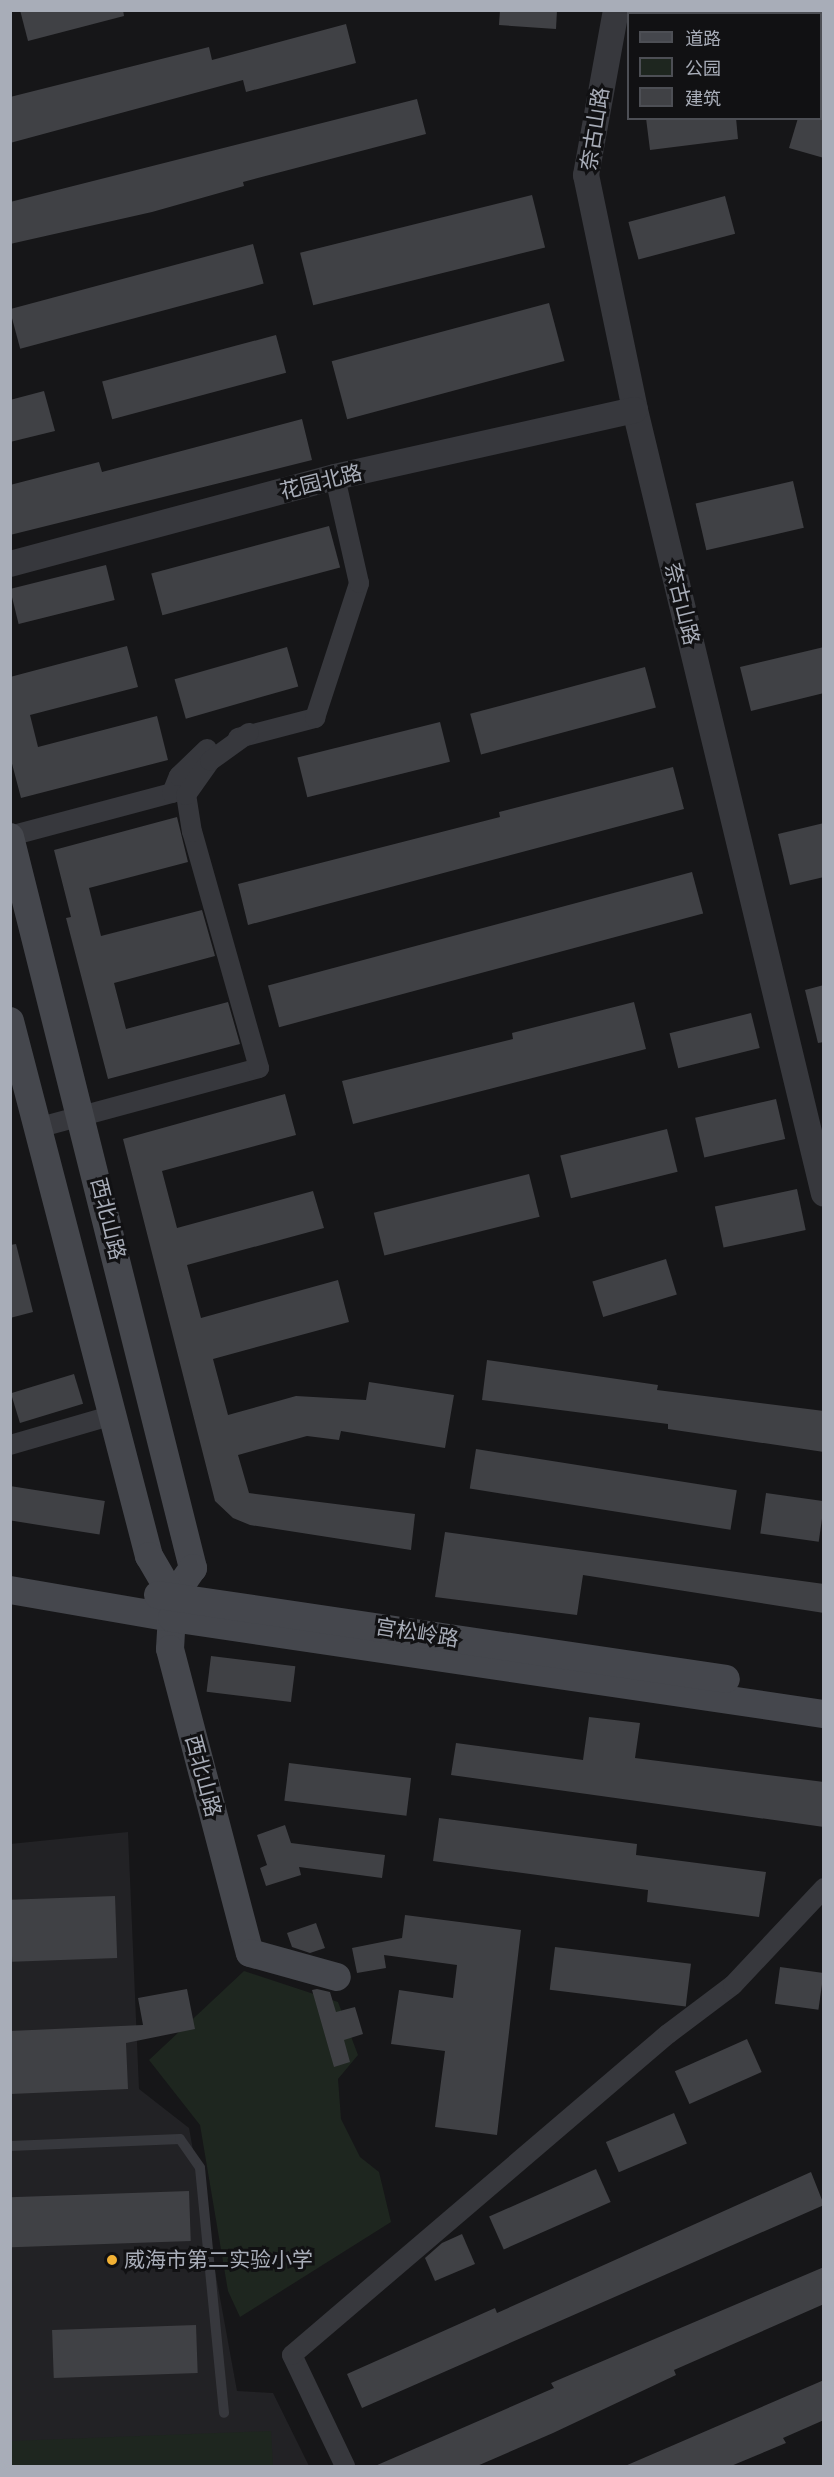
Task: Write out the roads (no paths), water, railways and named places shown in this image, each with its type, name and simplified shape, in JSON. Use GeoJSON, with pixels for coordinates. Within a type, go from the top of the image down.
{"type":"FeatureCollection","features":[{"type":"Feature","properties":{"kind":"main road","name":"西北山路"},"geometry":{"type":"LineString","coordinates":[[10,836],[82,1116],[193,1568],[173,1608],[170,1649],[250,1953],[337,1977]]}},
{"type":"Feature","properties":{"kind":"main road"},"geometry":{"type":"LineString","coordinates":[[10,1021],[110,1416],[149,1556],[173,1608]]}},
{"type":"Feature","properties":{"kind":"main road","name":"宫松岭路"},"geometry":{"type":"LineString","coordinates":[[10,1573],[173,1608],[824,1694]]}},
{"type":"Feature","properties":{"kind":"main road"},"geometry":{"type":"LineString","coordinates":[[10,1590],[173,1608],[824,1713]]}},
{"type":"Feature","properties":{"kind":"street","name":"奈古山路"},"geometry":{"type":"LineString","coordinates":[[615,10],[586,175],[635,410],[824,1194]]}},
{"type":"Feature","properties":{"kind":"street","name":"花园北路"},"geometry":{"type":"LineString","coordinates":[[10,564],[335,477],[635,410]]}},
{"type":"Feature","properties":{"kind":"street"},"geometry":{"type":"LineString","coordinates":[[10,836],[172,793],[180,777],[208,749],[249,733],[315,718],[358,583],[335,477]]}},
{"type":"Feature","properties":{"kind":"street"},"geometry":{"type":"LineString","coordinates":[[38,1128],[259,1068],[192,832],[186,795],[210,761],[249,733]]}},
{"type":"Feature","properties":{"kind":"street"},"geometry":{"type":"LineString","coordinates":[[10,1445],[110,1416]]}},
{"type":"Feature","properties":{"kind":"street"},"geometry":{"type":"LineString","coordinates":[[345,2466],[292,2355],[668,2034],[733,1985],[824,1888]]}},
{"type":"Feature","properties":{"kind":"lane"},"geometry":{"type":"LineString","coordinates":[[10,2146],[180,2139],[200,2168],[224,2413]]}},
{"type":"Feature","properties":{"kind":"place","name":"威海市第二实验小学"},"geometry":{"type":"Point","coordinates":[112,2260]}}]}
